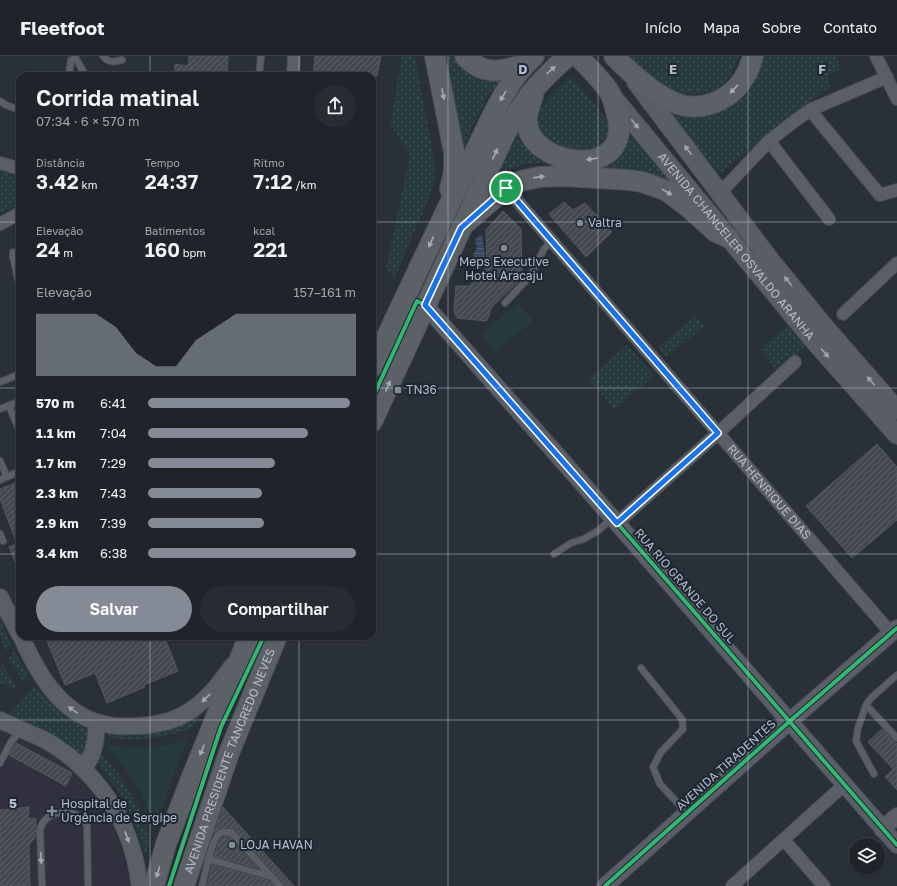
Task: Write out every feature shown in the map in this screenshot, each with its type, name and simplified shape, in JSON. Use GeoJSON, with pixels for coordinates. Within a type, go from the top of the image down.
{"type":"FeatureCollection","features":[{"type":"Feature","properties":{"kind":"main road"},"geometry":{"type":"LineString","coordinates":[[435,56],[454,152],[454,172],[448,207]]}},
{"type":"Feature","properties":{"kind":"main road"},"geometry":{"type":"LineString","coordinates":[[465,56],[471,62],[485,70],[496,71],[506,70],[530,60]]}},
{"type":"Feature","properties":{"kind":"main road"},"geometry":{"type":"LineString","coordinates":[[376,413],[516,112],[536,86],[568,56]]}},
{"type":"Feature","properties":{"kind":"main road","name":"AVENIDA CHANCELER OSVALDO ARANHA"},"geometry":{"type":"LineString","coordinates":[[578,56],[814,341],[897,435]]}},
{"type":"Feature","properties":{"kind":"main road","name":"AVENIDA CHANCELER OSVALDO ARANHA"},"geometry":{"type":"LineString","coordinates":[[614,56],[630,73],[771,260],[824,326],[897,410]]}},
{"type":"Feature","properties":{"kind":"main road"},"geometry":{"type":"LineString","coordinates":[[630,73],[670,100],[686,106],[705,106],[720,100],[732,92],[745,77],[753,56]]}},
{"type":"Feature","properties":{"kind":"main road"},"geometry":{"type":"LineString","coordinates":[[376,359],[498,105],[530,60]]}},
{"type":"Feature","properties":{"kind":"main road"},"geometry":{"type":"LineString","coordinates":[[536,86],[527,119],[529,129],[534,139],[545,148],[558,157],[572,160],[599,158],[608,152],[615,144],[619,134],[618,123],[610,93]]}},
{"type":"Feature","properties":{"kind":"main road"},"geometry":{"type":"LineString","coordinates":[[461,228],[506,188],[521,181],[539,177],[563,176],[642,182],[667,191],[688,207],[716,232],[729,238]]}},
{"type":"Feature","properties":{"kind":"main road"},"geometry":{"type":"LineString","coordinates":[[154,886],[168,838],[239,657],[247,640]]}},
{"type":"Feature","properties":{"kind":"main road","name":"AVENIDA PRESIDENTE TANCREDO NEVES"},"geometry":{"type":"LineString","coordinates":[[184,886],[229,753],[275,640]]}},
{"type":"Feature","properties":{"kind":"street"},"geometry":{"type":"LineString","coordinates":[[876,56],[897,99]]}},
{"type":"Feature","properties":{"kind":"street"},"geometry":{"type":"LineString","coordinates":[[293,72],[296,57]]}},
{"type":"Feature","properties":{"kind":"street"},"geometry":{"type":"LineString","coordinates":[[720,192],[769,141],[810,110],[887,77]]}},
{"type":"Feature","properties":{"kind":"street"},"geometry":{"type":"LineString","coordinates":[[810,110],[880,195],[897,190]]}},
{"type":"Feature","properties":{"kind":"street"},"geometry":{"type":"LineString","coordinates":[[769,141],[829,220]]}},
{"type":"Feature","properties":{"kind":"street"},"geometry":{"type":"LineString","coordinates":[[0,163],[16,168]]}},
{"type":"Feature","properties":{"kind":"street","name":"RUA HENRIQUE DIAS"},"geometry":{"type":"LineString","coordinates":[[506,188],[718,433],[894,631]]}},
{"type":"Feature","properties":{"kind":"street"},"geometry":{"type":"LineString","coordinates":[[0,224],[16,215]]}},
{"type":"Feature","properties":{"kind":"street"},"geometry":{"type":"LineString","coordinates":[[843,314],[897,263]]}},
{"type":"Feature","properties":{"kind":"street","name":"RUA RIO GRANDE DO SUL"},"geometry":{"type":"LineString","coordinates":[[425,305],[615,520],[897,845]]}},
{"type":"Feature","properties":{"kind":"street"},"geometry":{"type":"LineString","coordinates":[[376,342],[388,334]]}},
{"type":"Feature","properties":{"kind":"street"},"geometry":{"type":"LineString","coordinates":[[615,520],[718,433],[795,362]]}},
{"type":"Feature","properties":{"kind":"street"},"geometry":{"type":"LineString","coordinates":[[0,597],[16,627]]}},
{"type":"Feature","properties":{"kind":"street","name":"AVENIDA TIRADENTES"},"geometry":{"type":"LineString","coordinates":[[605,886],[790,721],[894,631]]}},
{"type":"Feature","properties":{"kind":"street"},"geometry":{"type":"LineString","coordinates":[[22,640],[38,671],[51,690],[68,706],[82,716],[96,722],[109,725],[146,726],[165,723],[179,718],[198,705],[213,691],[239,657]]}},
{"type":"Feature","properties":{"kind":"street"},"geometry":{"type":"LineString","coordinates":[[0,720],[45,741],[83,769],[106,797],[123,825],[134,855],[140,886]]}},
{"type":"Feature","properties":{"kind":"street"},"geometry":{"type":"LineString","coordinates":[[83,769],[90,761],[93,753],[96,741],[96,722]]}},
{"type":"Feature","properties":{"kind":"street"},"geometry":{"type":"LineString","coordinates":[[732,886],[844,785]]}},
{"type":"Feature","properties":{"kind":"street"},"geometry":{"type":"LineString","coordinates":[[882,829],[897,816]]}},
{"type":"Feature","properties":{"kind":"street"},"geometry":{"type":"LineString","coordinates":[[784,840],[824,886]]}},
{"type":"Feature","properties":{"kind":"lane"},"geometry":{"type":"LineString","coordinates":[[102,56],[106,60],[114,62],[122,60]]}},
{"type":"Feature","properties":{"kind":"lane"},"geometry":{"type":"LineString","coordinates":[[259,72],[261,56]]}},
{"type":"Feature","properties":{"kind":"lane"},"geometry":{"type":"LineString","coordinates":[[70,72],[73,59],[83,72]]}},
{"type":"Feature","properties":{"kind":"lane"},"geometry":{"type":"LineString","coordinates":[[0,101],[16,109]]}},
{"type":"Feature","properties":{"kind":"lane"},"geometry":{"type":"LineString","coordinates":[[505,303],[531,275],[544,249],[552,241]]}},
{"type":"Feature","properties":{"kind":"lane"},"geometry":{"type":"LineString","coordinates":[[13,252],[16,270]]}},
{"type":"Feature","properties":{"kind":"lane"},"geometry":{"type":"LineString","coordinates":[[0,382],[16,376]]}},
{"type":"Feature","properties":{"kind":"lane"},"geometry":{"type":"LineString","coordinates":[[0,409],[16,403]]}},
{"type":"Feature","properties":{"kind":"lane"},"geometry":{"type":"LineString","coordinates":[[9,406],[16,423]]}},
{"type":"Feature","properties":{"kind":"lane"},"geometry":{"type":"LineString","coordinates":[[0,461],[7,477]]}},
{"type":"Feature","properties":{"kind":"lane"},"geometry":{"type":"LineString","coordinates":[[0,480],[16,473]]}},
{"type":"Feature","properties":{"kind":"lane"},"geometry":{"type":"LineString","coordinates":[[554,554],[571,543],[584,538],[615,520]]}},
{"type":"Feature","properties":{"kind":"lane"},"geometry":{"type":"LineString","coordinates":[[0,534],[3,541]]}},
{"type":"Feature","properties":{"kind":"lane"},"geometry":{"type":"LineString","coordinates":[[641,668],[682,719],[683,729],[661,752],[653,767],[660,784],[687,813]]}},
{"type":"Feature","properties":{"kind":"lane"},"geometry":{"type":"LineString","coordinates":[[874,774],[856,741],[858,728],[866,705],[871,698],[897,675]]}},
{"type":"Feature","properties":{"kind":"lane"},"geometry":{"type":"LineString","coordinates":[[866,705],[897,738]]}},
{"type":"Feature","properties":{"kind":"lane"},"geometry":{"type":"LineString","coordinates":[[0,763],[11,742],[22,730]]}},
{"type":"Feature","properties":{"kind":"lane"},"geometry":{"type":"LineString","coordinates":[[42,886],[40,830],[42,822],[48,816],[60,812],[70,813],[81,818],[87,825],[88,886]]}},
{"type":"Feature","properties":{"kind":"lane"},"geometry":{"type":"LineString","coordinates":[[202,886],[213,843],[218,834],[224,831],[231,832],[280,886]]}},
{"type":"Feature","properties":{"kind":"lane"},"geometry":{"type":"LineString","coordinates":[[208,859],[272,877]]}},
{"type":"Feature","properties":{"kind":"shaded area","name":"Hospital de Urgência de Sergipe"},"geometry":{"type":"Polygon","coordinates":[[[0,726],[43,745],[78,773],[108,818],[118,840],[128,874],[128,886],[0,886],[0,726]]]}},
{"type":"Feature","properties":{"kind":"green space"},"geometry":{"type":"Polygon","coordinates":[[[402,56],[415,56],[434,159],[435,178],[432,191],[394,279],[386,268],[410,155],[390,124],[402,56]]]}},
{"type":"Feature","properties":{"kind":"green space"},"geometry":{"type":"Polygon","coordinates":[[[440,56],[453,56],[465,72],[479,80],[488,81],[505,78],[488,95],[475,121],[459,161],[440,56]]]}},
{"type":"Feature","properties":{"kind":"green space"},"geometry":{"type":"Polygon","coordinates":[[[628,56],[739,56],[729,77],[720,87],[707,93],[688,94],[669,91],[655,85],[644,75],[628,56]]]}},
{"type":"Feature","properties":{"kind":"green space"},"geometry":{"type":"Polygon","coordinates":[[[756,56],[835,56],[841,68],[828,76],[830,87],[771,132],[720,174],[659,105],[705,113],[756,56]]]}},
{"type":"Feature","properties":{"kind":"green space"},"geometry":{"type":"Polygon","coordinates":[[[571,76],[608,121],[611,135],[599,155],[548,145],[538,128],[537,121],[542,106],[553,92],[571,76]]]}},
{"type":"Feature","properties":{"kind":"green space"},"geometry":{"type":"Polygon","coordinates":[[[515,120],[520,135],[527,142],[556,163],[533,164],[511,168],[498,176],[482,192],[515,120]]]}},
{"type":"Feature","properties":{"kind":"green space"},"geometry":{"type":"Polygon","coordinates":[[[625,128],[677,187],[654,177],[624,169],[582,166],[625,128]]]}},
{"type":"Feature","properties":{"kind":"green space"},"geometry":{"type":"Polygon","coordinates":[[[0,171],[16,176],[16,205],[0,213],[0,171]]]}},
{"type":"Feature","properties":{"kind":"green space"},"geometry":{"type":"Polygon","coordinates":[[[518,303],[533,321],[495,352],[481,334],[518,303]]]}},
{"type":"Feature","properties":{"kind":"green space"},"geometry":{"type":"Polygon","coordinates":[[[695,316],[704,326],[667,357],[658,347],[695,316]]]}},
{"type":"Feature","properties":{"kind":"green space"},"geometry":{"type":"Polygon","coordinates":[[[791,323],[810,343],[777,371],[760,349],[791,323]]]}},
{"type":"Feature","properties":{"kind":"green space"},"geometry":{"type":"Polygon","coordinates":[[[627,345],[654,375],[615,409],[588,379],[627,345]]]}},
{"type":"Feature","properties":{"kind":"green space"},"geometry":{"type":"Polygon","coordinates":[[[0,617],[11,645],[6,652],[0,636],[0,617]]]}},
{"type":"Feature","properties":{"kind":"green space"},"geometry":{"type":"Polygon","coordinates":[[[15,651],[28,676],[23,682],[9,658],[15,651]]]}},
{"type":"Feature","properties":{"kind":"green space"},"geometry":{"type":"Polygon","coordinates":[[[3,665],[17,689],[0,683],[0,668],[3,665]]]}},
{"type":"Feature","properties":{"kind":"green space"},"geometry":{"type":"Polygon","coordinates":[[[34,686],[77,723],[92,729],[94,737],[82,757],[48,732],[30,722],[10,714],[34,686]]]}},
{"type":"Feature","properties":{"kind":"green space"},"geometry":{"type":"Polygon","coordinates":[[[199,715],[193,728],[172,734],[139,739],[117,739],[106,737],[110,729],[187,721],[199,715]]]}},
{"type":"Feature","properties":{"kind":"green space"},"geometry":{"type":"Polygon","coordinates":[[[188,737],[155,827],[140,792],[134,782],[121,763],[104,744],[147,748],[157,747],[188,737]]]}},
{"type":"Feature","properties":{"kind":"green space"},"geometry":{"type":"Polygon","coordinates":[[[100,752],[120,776],[137,804],[148,832],[150,843],[145,855],[136,826],[122,796],[96,760],[100,752]]]}},
{"type":"Feature","properties":{"kind":"water"},"geometry":{"type":"Polygon","coordinates":[[[482,235],[485,256],[479,262],[473,256],[477,247],[475,240],[482,235]]]}},
{"type":"Feature","properties":{"kind":"building"},"geometry":{"type":"Polygon","coordinates":[[[189,56],[228,56],[227,72],[174,72],[175,64],[188,66],[189,56]]]}},
{"type":"Feature","properties":{"kind":"building"},"geometry":{"type":"Polygon","coordinates":[[[315,56],[381,56],[377,76],[376,72],[313,72],[315,56]]]}},
{"type":"Feature","properties":{"kind":"building","name":"Valtra"},"geometry":{"type":"Polygon","coordinates":[[[564,202],[573,210],[585,203],[612,232],[586,257],[549,214],[564,202]]]}},
{"type":"Feature","properties":{"kind":"building","name":"Meps Executive Hotel Aracaju"},"geometry":{"type":"Polygon","coordinates":[[[503,211],[521,229],[522,278],[491,308],[486,321],[457,318],[454,312],[456,286],[469,286],[487,267],[486,230],[503,211]]]}},
{"type":"Feature","properties":{"kind":"building"},"geometry":{"type":"Polygon","coordinates":[[[877,444],[897,467],[897,520],[852,558],[806,506],[877,444]]]}},
{"type":"Feature","properties":{"kind":"building"},"geometry":{"type":"Polygon","coordinates":[[[16,483],[16,541],[0,499],[0,489],[16,483]]]}},
{"type":"Feature","properties":{"kind":"building"},"geometry":{"type":"Polygon","coordinates":[[[16,544],[16,564],[9,547],[16,544]]]}},
{"type":"Feature","properties":{"kind":"building"},"geometry":{"type":"Polygon","coordinates":[[[47,640],[166,640],[178,671],[144,685],[145,687],[107,703],[95,673],[65,685],[47,640]]]}},
{"type":"Feature","properties":{"kind":"building"},"geometry":{"type":"Polygon","coordinates":[[[882,729],[897,744],[897,790],[885,777],[893,769],[868,742],[882,729]]]}},
{"type":"Feature","properties":{"kind":"building"},"geometry":{"type":"Polygon","coordinates":[[[16,743],[72,773],[66,786],[9,755],[16,743]]]}},
{"type":"Feature","properties":{"kind":"building"},"geometry":{"type":"Polygon","coordinates":[[[29,807],[28,818],[36,819],[36,836],[29,845],[30,886],[0,886],[0,810],[29,807]]]}},
{"type":"Feature","properties":{"kind":"building"},"geometry":{"type":"Polygon","coordinates":[[[223,807],[294,886],[284,886],[283,883],[233,828],[222,828],[214,833],[223,807]]]}},
{"type":"Feature","properties":{"kind":"building"},"geometry":{"type":"Polygon","coordinates":[[[225,836],[229,836],[258,868],[214,856],[220,840],[225,836]]]}},
{"type":"Feature","properties":{"kind":"building"},"geometry":{"type":"Polygon","coordinates":[[[212,865],[269,881],[274,886],[207,886],[212,865]]]}},
{"type":"Feature","properties":{"kind":"cycle path"},"geometry":{"type":"LineString","coordinates":[[376,390],[417,301],[425,305],[897,845]]}},
{"type":"Feature","properties":{"kind":"cycle path"},"geometry":{"type":"LineString","coordinates":[[605,886],[897,628]]}},
{"type":"Feature","properties":{"kind":"cycle path"},"geometry":{"type":"LineString","coordinates":[[169,886],[221,727],[262,640]]}},
{"type":"Feature","properties":{"kind":"place","name":"Valtra"},"geometry":{"type":"Point","coordinates":[580,223]}},
{"type":"Feature","properties":{"kind":"place","name":"Meps Executive Hotel Aracaju"},"geometry":{"type":"Point","coordinates":[504,248]}},
{"type":"Feature","properties":{"kind":"place","name":"TN36"},"geometry":{"type":"Point","coordinates":[398,390]}},
{"type":"Feature","properties":{"kind":"place","name":"Hospital de Urgência de Sergipe"},"geometry":{"type":"Point","coordinates":[52,811]}},
{"type":"Feature","properties":{"kind":"place","name":"LOJA HAVAN"},"geometry":{"type":"Point","coordinates":[232,845]}},
{"type":"Feature","properties":{"kind":"route"},"geometry":{"type":"LineString","coordinates":[[506,188],[718,433],[617,523],[425,305],[461,228],[506,188]]}}]}
